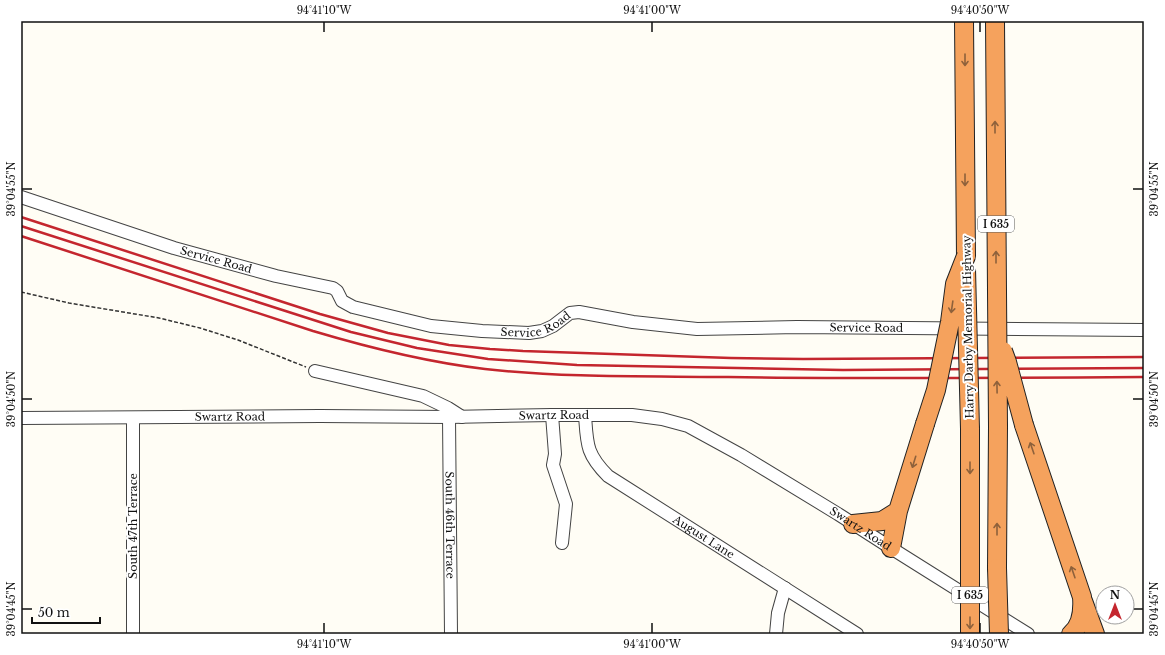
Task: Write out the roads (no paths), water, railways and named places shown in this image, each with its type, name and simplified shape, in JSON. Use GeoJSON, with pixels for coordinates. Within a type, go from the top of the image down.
{"type":"FeatureCollection","features":[{"type":"Feature","properties":{"kind":"highway","name":"Harry Darby Memorial Highway"},"geometry":{"type":"LineString","coordinates":[[964,21],[966,256],[970,429],[970,634]]}},
{"type":"Feature","properties":{"kind":"highway","name":"I 635"},"geometry":{"type":"LineString","coordinates":[[995,21],[998,426],[997,568],[999,634]]}},
{"type":"Feature","properties":{"kind":"highway"},"geometry":{"type":"LineString","coordinates":[[891,548],[898,511],[936,390],[950,322],[955,284],[966,256]]}},
{"type":"Feature","properties":{"kind":"highway"},"geometry":{"type":"LineString","coordinates":[[997,334],[1007,362],[1024,425],[1095,634]]}},
{"type":"Feature","properties":{"kind":"highway"},"geometry":{"type":"LineString","coordinates":[[853,524],[882,521],[898,511]]}},
{"type":"Feature","properties":{"kind":"highway"},"geometry":{"type":"LineString","coordinates":[[1071,634],[1074,632],[1079,622],[1083,608],[1082,597]]}},
{"type":"Feature","properties":{"kind":"street","name":"Service Road"},"geometry":{"type":"LineString","coordinates":[[21,197],[174,248],[276,276],[333,288],[338,291],[342,301],[353,307],[431,326],[482,331],[529,333],[542,331],[553,326],[570,313],[579,312],[633,322],[697,328],[797,327],[1144,330]]}},
{"type":"Feature","properties":{"kind":"street"},"geometry":{"type":"LineString","coordinates":[[315,371],[423,396],[448,408],[462,417]]}},
{"type":"Feature","properties":{"kind":"street"},"geometry":{"type":"LineString","coordinates":[[552,414],[555,454],[553,465],[566,504],[562,543]]}},
{"type":"Feature","properties":{"kind":"street","name":"Swartz Road"},"geometry":{"type":"LineString","coordinates":[[21,418],[320,416],[462,417],[552,414],[632,415],[662,419],[688,426],[741,455],[1028,634]]}},
{"type":"Feature","properties":{"kind":"street","name":"August Lane"},"geometry":{"type":"LineString","coordinates":[[585,415],[588,449],[596,464],[608,476],[857,634]]}},
{"type":"Feature","properties":{"kind":"street","name":"South 46th Terrace"},"geometry":{"type":"LineString","coordinates":[[449,417],[451,634]]}},
{"type":"Feature","properties":{"kind":"street","name":"South 47th Terrace"},"geometry":{"type":"LineString","coordinates":[[133,418],[133,634]]}},
{"type":"Feature","properties":{"kind":"street"},"geometry":{"type":"LineString","coordinates":[[776,634],[778,612],[785,588]]}},
{"type":"Feature","properties":{"kind":"railway"},"geometry":{"type":"LineString","coordinates":[[21,217],[320,314],[388,333],[449,345],[523,351],[731,358],[1144,357]]}},
{"type":"Feature","properties":{"kind":"railway"},"geometry":{"type":"LineString","coordinates":[[21,226],[351,332],[417,348],[488,359],[577,365],[843,370],[1144,368]]}},
{"type":"Feature","properties":{"kind":"railway"},"geometry":{"type":"LineString","coordinates":[[21,236],[313,331],[377,349],[485,369],[546,374],[637,376],[884,378],[1144,377]]}}]}
